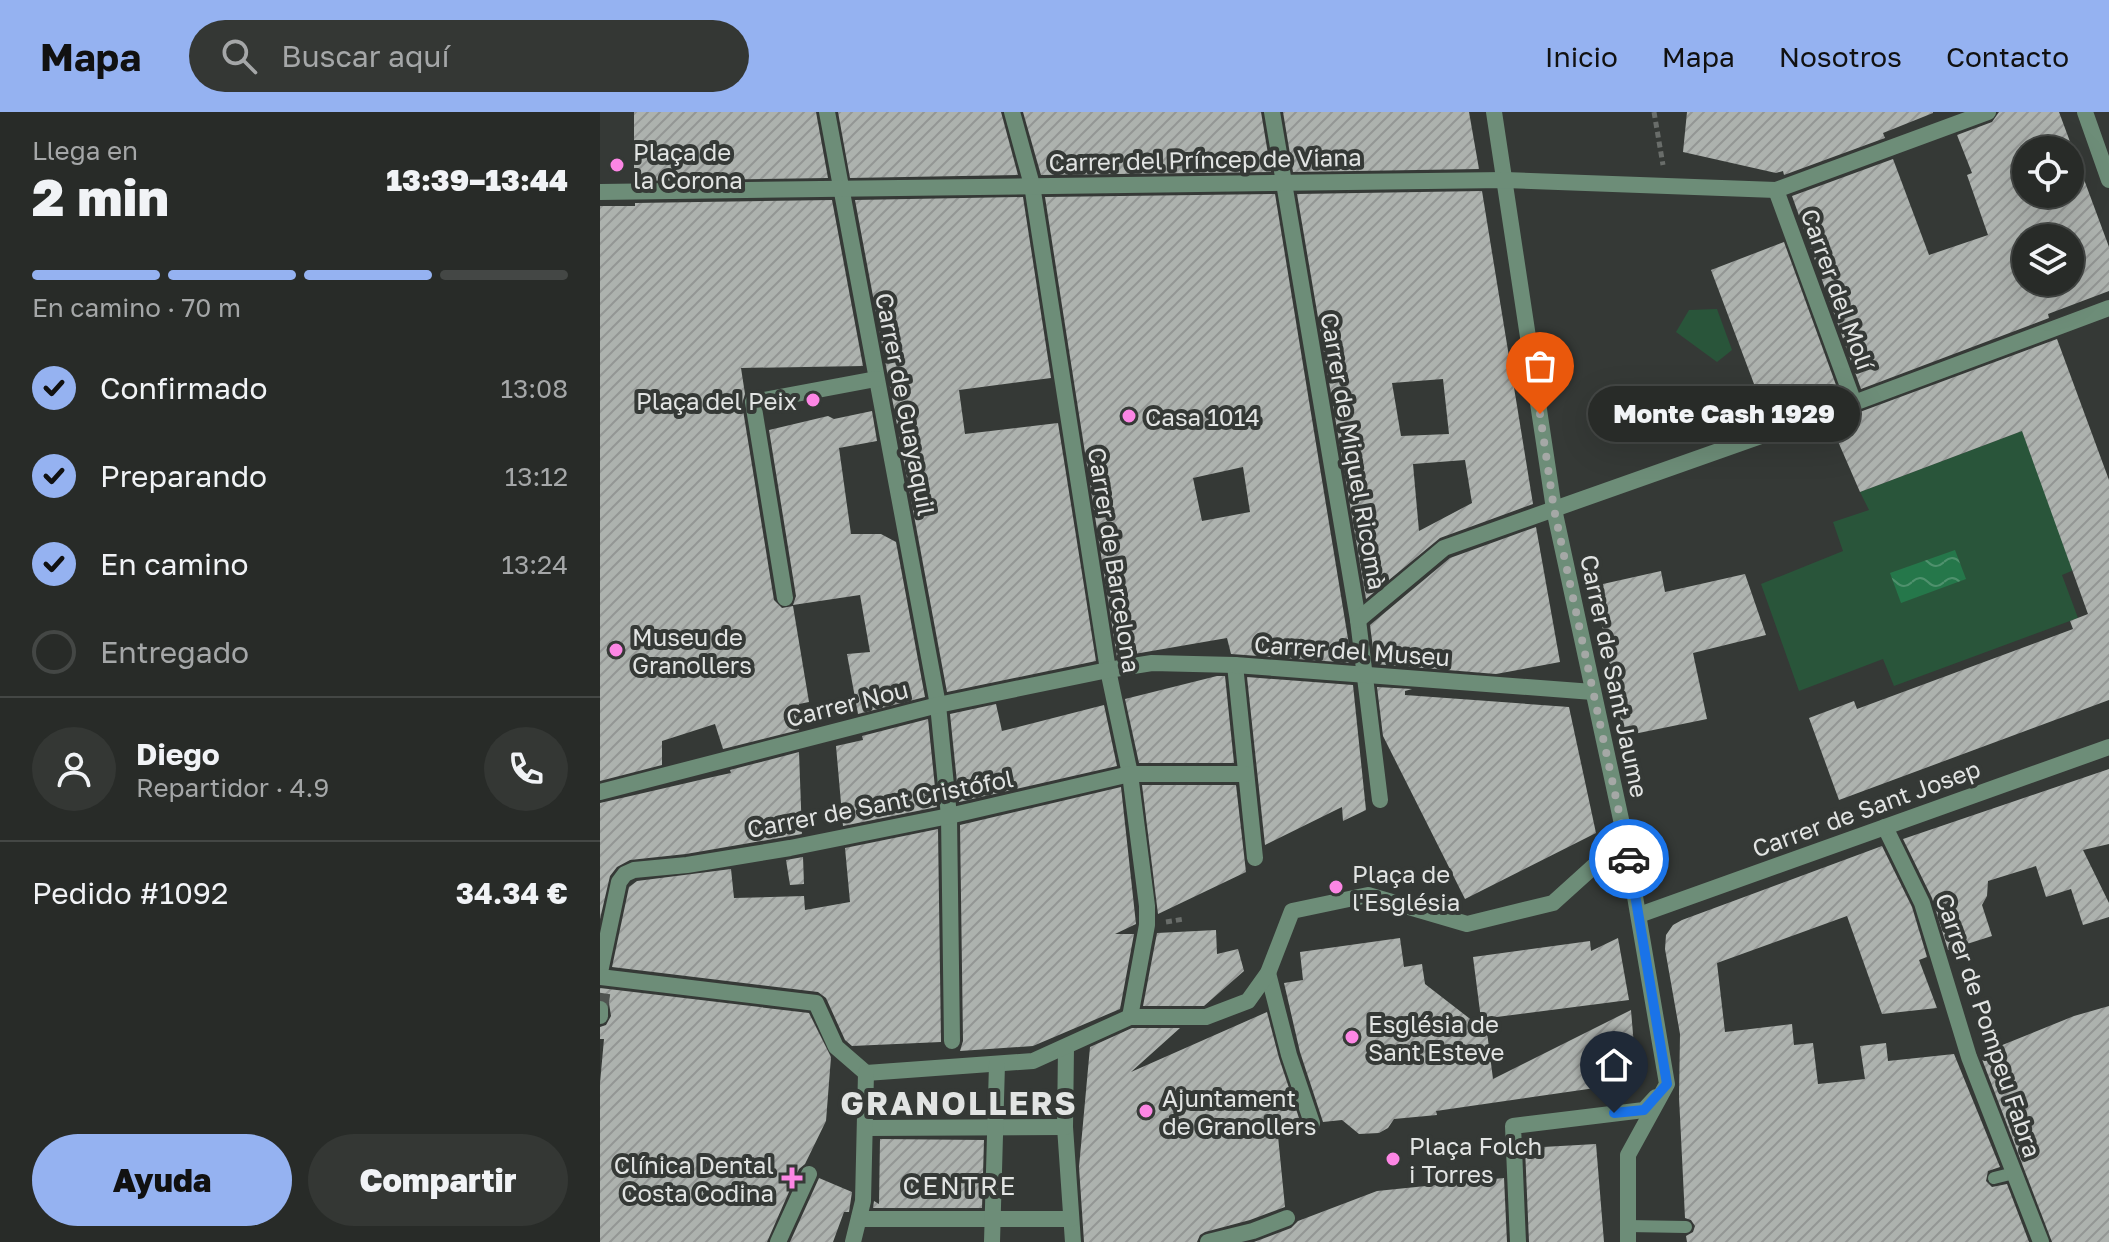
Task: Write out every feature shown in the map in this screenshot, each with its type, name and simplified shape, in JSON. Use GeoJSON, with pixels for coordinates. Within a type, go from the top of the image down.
{"type":"FeatureCollection","features":[{"type":"Feature","properties":{"kind":"street","name":"Carrer de Guayaquil"},"geometry":{"type":"LineString","coordinates":[[827,112],[938,705],[949,816],[952,1041]]}},
{"type":"Feature","properties":{"kind":"street","name":"Carrer de Barcelona"},"geometry":{"type":"LineString","coordinates":[[1012,112],[1032,185],[1108,670],[1130,774],[1147,906],[1154,924],[1130,1017]]}},
{"type":"Feature","properties":{"kind":"street","name":"Carrer de Miquel Ricomà"},"geometry":{"type":"LineString","coordinates":[[1272,112],[1367,675],[1380,800]]}},
{"type":"Feature","properties":{"kind":"street","name":"Carrer de Sant Jaume"},"geometry":{"type":"LineString","coordinates":[[1494,112],[1554,509],[1625,838],[1667,1084]]}},
{"type":"Feature","properties":{"kind":"street"},"geometry":{"type":"LineString","coordinates":[[1776,190],[1988,112]]}},
{"type":"Feature","properties":{"kind":"street"},"geometry":{"type":"LineString","coordinates":[[2085,112],[2109,180]]}},
{"type":"Feature","properties":{"kind":"street","name":"Carrer del Príncep de Viana"},"geometry":{"type":"LineString","coordinates":[[600,192],[1505,180],[1776,190]]}},
{"type":"Feature","properties":{"kind":"street","name":"Carrer del Molí"},"geometry":{"type":"LineString","coordinates":[[1776,190],[1854,403]]}},
{"type":"Feature","properties":{"kind":"street"},"geometry":{"type":"LineString","coordinates":[[1358,620],[1444,548],[1854,403],[2109,308]]}},
{"type":"Feature","properties":{"kind":"street"},"geometry":{"type":"LineString","coordinates":[[785,598],[753,402],[876,379]]}},
{"type":"Feature","properties":{"kind":"street","name":"Carrer del Museu"},"geometry":{"type":"LineString","coordinates":[[1108,670],[1152,663],[1235,665],[1593,692]]}},
{"type":"Feature","properties":{"kind":"street"},"geometry":{"type":"LineString","coordinates":[[1235,665],[1255,858]]}},
{"type":"Feature","properties":{"kind":"street","name":"Carrer Nou"},"geometry":{"type":"LineString","coordinates":[[600,792],[938,705],[1108,670]]}},
{"type":"Feature","properties":{"kind":"street","name":"Carrer de Sant Josep"},"geometry":{"type":"LineString","coordinates":[[1639,915],[2109,747]]}},
{"type":"Feature","properties":{"kind":"street","name":"Carrer de Sant Cristófol"},"geometry":{"type":"LineString","coordinates":[[602,979],[619,882],[625,874],[634,870],[687,865],[790,848],[949,816],[1130,774],[1245,774]]}},
{"type":"Feature","properties":{"kind":"street","name":"Carrer de Pompeu Fabra"},"geometry":{"type":"LineString","coordinates":[[1885,827],[1922,903],[1969,1057],[2041,1242]]}},
{"type":"Feature","properties":{"kind":"street"},"geometry":{"type":"LineString","coordinates":[[602,979],[816,1003],[836,1047],[866,1073],[1033,1061],[1130,1017],[1206,1017],[1248,1001],[1268,973],[1292,911],[1368,895],[1467,924],[1553,903],[1625,838]]}},
{"type":"Feature","properties":{"kind":"street"},"geometry":{"type":"LineString","coordinates":[[1268,973],[1289,1055],[1312,1123]]}},
{"type":"Feature","properties":{"kind":"street"},"geometry":{"type":"LineString","coordinates":[[600,1009],[600,1016]]}},
{"type":"Feature","properties":{"kind":"street"},"geometry":{"type":"LineString","coordinates":[[859,1219],[992,1219],[1072,1231],[1065,1127],[1066,1047]]}},
{"type":"Feature","properties":{"kind":"street"},"geometry":{"type":"LineString","coordinates":[[992,1242],[997,1064]]}},
{"type":"Feature","properties":{"kind":"street"},"geometry":{"type":"LineString","coordinates":[[853,1242],[863,1201],[866,1073]]}},
{"type":"Feature","properties":{"kind":"street"},"geometry":{"type":"LineString","coordinates":[[1518,1242],[1513,1126],[1644,1110],[1667,1084]]}},
{"type":"Feature","properties":{"kind":"street"},"geometry":{"type":"LineString","coordinates":[[1628,1234],[1628,1155],[1667,1084]]}},
{"type":"Feature","properties":{"kind":"street"},"geometry":{"type":"LineString","coordinates":[[865,1128],[1065,1127]]}},
{"type":"Feature","properties":{"kind":"street"},"geometry":{"type":"LineString","coordinates":[[778,1242],[809,1174]]}},
{"type":"Feature","properties":{"kind":"street"},"geometry":{"type":"LineString","coordinates":[[1208,1242],[1253,1231],[1287,1218]]}},
{"type":"Feature","properties":{"kind":"lane"},"geometry":{"type":"LineString","coordinates":[[1994,1178],[2014,1173]]}},
{"type":"Feature","properties":{"kind":"lane"},"geometry":{"type":"LineString","coordinates":[[1628,1234],[1686,1227]]}},
{"type":"Feature","properties":{"kind":"path"},"geometry":{"type":"LineString","coordinates":[[1654,112],[1664,186]]}},
{"type":"Feature","properties":{"kind":"path"},"geometry":{"type":"LineString","coordinates":[[1154,924],[1184,919]]}},
{"type":"Feature","properties":{"kind":"shaded area"},"geometry":{"type":"Polygon","coordinates":[[[1717,309],[1732,350],[1717,362],[1676,332],[1689,310],[1717,309]]]}},
{"type":"Feature","properties":{"kind":"shaded area"},"geometry":{"type":"Polygon","coordinates":[[[2022,431],[2074,570],[2062,575],[2078,618],[1894,686],[1883,659],[1799,691],[1761,584],[1843,551],[1833,522],[1869,510],[1860,492],[2022,431]]]}},
{"type":"Feature","properties":{"kind":"water"},"geometry":{"type":"Polygon","coordinates":[[[1955,550],[1966,579],[1901,603],[1890,573],[1955,550]]]}},
{"type":"Feature","properties":{"kind":"building"},"geometry":{"type":"Polygon","coordinates":[[[634,112],[816,112],[828,178],[634,181],[634,112]]]}},
{"type":"Feature","properties":{"kind":"building"},"geometry":{"type":"Polygon","coordinates":[[[838,112],[1001,112],[1018,175],[850,178],[838,112]]]}},
{"type":"Feature","properties":{"kind":"building"},"geometry":{"type":"Polygon","coordinates":[[[1023,112],[1261,112],[1271,172],[1041,175],[1023,112]]]}},
{"type":"Feature","properties":{"kind":"building"},"geometry":{"type":"Polygon","coordinates":[[[1283,112],[1469,112],[1479,169],[1293,172],[1283,112]]]}},
{"type":"Feature","properties":{"kind":"building"},"geometry":{"type":"Polygon","coordinates":[[[1687,112],[1933,113],[1883,133],[1885,138],[1784,175],[1783,171],[1776,173],[1683,152],[1687,112]]]}},
{"type":"Feature","properties":{"kind":"building"},"geometry":{"type":"Polygon","coordinates":[[[1999,112],[2059,112],[2068,136],[2012,136],[2012,208],[2084,208],[2084,180],[2109,247],[2109,291],[2048,314],[2049,318],[1861,389],[1792,196],[1893,159],[1929,255],[1988,235],[1967,175],[1972,173],[1957,135],[1992,122],[1999,112]]]}},
{"type":"Feature","properties":{"kind":"building"},"geometry":{"type":"Polygon","coordinates":[[[1482,191],[1533,504],[1440,538],[1366,599],[1297,194],[1482,191]],[[1443,379],[1392,383],[1401,436],[1449,434],[1443,379]],[[1465,460],[1413,464],[1419,531],[1472,503],[1465,460]]]}},
{"type":"Feature","properties":{"kind":"building"},"geometry":{"type":"Polygon","coordinates":[[[1275,194],[1352,663],[1231,654],[1227,638],[1117,657],[1045,197],[1275,194]],[[1243,467],[1193,478],[1202,521],[1250,512],[1243,467]]]}},
{"type":"Feature","properties":{"kind":"building"},"geometry":{"type":"Polygon","coordinates":[[[1023,197],[1051,378],[959,390],[965,434],[1058,423],[1096,661],[947,692],[855,200],[1023,197]]]}},
{"type":"Feature","properties":{"kind":"building"},"geometry":{"type":"Polygon","coordinates":[[[832,200],[863,366],[741,368],[745,394],[742,404],[774,600],[782,608],[793,606],[809,702],[799,704],[799,730],[723,749],[715,724],[662,741],[662,765],[600,781],[600,206],[832,200]]]}},
{"type":"Feature","properties":{"kind":"building"},"geometry":{"type":"Polygon","coordinates":[[[1784,242],[1840,396],[1821,403],[1820,399],[1768,421],[1711,270],[1784,242]]]}},
{"type":"Feature","properties":{"kind":"building"},"geometry":{"type":"Polygon","coordinates":[[[2057,339],[2109,480],[2109,700],[1839,800],[1809,718],[1854,701],[1857,709],[2073,629],[2070,621],[2088,614],[2022,431],[1860,492],[1830,423],[2057,339]]]}},
{"type":"Feature","properties":{"kind":"building"},"geometry":{"type":"Polygon","coordinates":[[[872,411],[877,441],[839,448],[851,534],[881,534],[896,542],[925,697],[858,714],[847,654],[870,652],[860,595],[793,605],[796,596],[769,430],[828,416],[834,419],[872,411]]]}},
{"type":"Feature","properties":{"kind":"building"},"geometry":{"type":"Polygon","coordinates":[[[1536,527],[1560,662],[1496,674],[1375,664],[1370,625],[1450,558],[1536,527]]]}},
{"type":"Feature","properties":{"kind":"building"},"geometry":{"type":"Polygon","coordinates":[[[1661,571],[1665,592],[1745,574],[1766,635],[1693,653],[1707,719],[1624,736],[1594,586],[1661,571]]]}},
{"type":"Feature","properties":{"kind":"building"},"geometry":{"type":"Polygon","coordinates":[[[1225,676],[1234,763],[1139,763],[1125,699],[1225,676]]]}},
{"type":"Feature","properties":{"kind":"building"},"geometry":{"type":"Polygon","coordinates":[[[1247,677],[1353,685],[1366,810],[1343,821],[1342,807],[1265,845],[1247,677]]]}},
{"type":"Feature","properties":{"kind":"building"},"geometry":{"type":"Polygon","coordinates":[[[1377,687],[1412,689],[1405,691],[1405,695],[1569,707],[1596,833],[1465,899],[1383,736],[1377,687]]]}},
{"type":"Feature","properties":{"kind":"building"},"geometry":{"type":"Polygon","coordinates":[[[996,704],[1002,731],[1104,705],[1117,766],[959,802],[950,714],[996,704]]]}},
{"type":"Feature","properties":{"kind":"building"},"geometry":{"type":"Polygon","coordinates":[[[928,719],[937,807],[843,826],[836,746],[928,719]]]}},
{"type":"Feature","properties":{"kind":"building"},"geometry":{"type":"Polygon","coordinates":[[[799,752],[802,834],[686,854],[630,860],[617,867],[610,876],[600,919],[600,803],[731,773],[730,770],[799,752]]]}},
{"type":"Feature","properties":{"kind":"building"},"geometry":{"type":"Polygon","coordinates":[[[2109,769],[2109,844],[2083,850],[2109,903],[2109,917],[2083,925],[2071,889],[2046,897],[2036,866],[1988,881],[1987,896],[1982,905],[1992,936],[1948,950],[1932,898],[1903,839],[2109,769]]]}},
{"type":"Feature","properties":{"kind":"building"},"geometry":{"type":"Polygon","coordinates":[[[1142,785],[1236,785],[1246,872],[1158,914],[1142,785]]]}},
{"type":"Feature","properties":{"kind":"building"},"geometry":{"type":"Polygon","coordinates":[[[1121,787],[1136,924],[1115,934],[1134,934],[1120,1009],[1033,1046],[960,1051],[963,1041],[960,825],[1121,787]]]}},
{"type":"Feature","properties":{"kind":"building"},"geometry":{"type":"Polygon","coordinates":[[[938,829],[941,1042],[852,1046],[845,1040],[826,998],[818,992],[612,967],[629,887],[637,881],[731,869],[734,898],[804,896],[805,910],[850,902],[845,848],[938,829]]]}},
{"type":"Feature","properties":{"kind":"building"},"geometry":{"type":"Polygon","coordinates":[[[1882,846],[1912,907],[1927,957],[1919,960],[1937,1008],[1882,1014],[1847,916],[1717,963],[1725,1032],[1792,1024],[1794,1045],[1813,1043],[1818,1084],[1865,1079],[1860,1046],[1886,1043],[1888,1061],[1954,1054],[2000,1167],[1988,1171],[1986,1181],[1992,1187],[2007,1184],[2029,1242],[1687,1242],[1686,1236],[1693,1232],[1695,1226],[1685,1218],[1679,1097],[1680,1034],[1665,949],[1666,935],[1673,925],[1682,920],[1882,846]]]}},
{"type":"Feature","properties":{"kind":"building"},"geometry":{"type":"Polygon","coordinates":[[[803,857],[804,884],[790,885],[786,860],[803,857]]]}},
{"type":"Feature","properties":{"kind":"building"},"geometry":{"type":"Polygon","coordinates":[[[1216,930],[1217,954],[1238,949],[1244,971],[1204,1006],[1143,1006],[1157,933],[1216,930]]]}},
{"type":"Feature","properties":{"kind":"building","name":"Església de Sant Esteve"},"geometry":{"type":"Polygon","coordinates":[[[1400,938],[1404,967],[1422,964],[1425,984],[1487,1032],[1493,1079],[1631,1010],[1637,1082],[1436,1111],[1437,1115],[1394,1119],[1388,1128],[1379,1133],[1359,1134],[1342,1120],[1323,1122],[1300,1052],[1284,983],[1303,980],[1300,952],[1400,938]]]}},
{"type":"Feature","properties":{"kind":"building"},"geometry":{"type":"Polygon","coordinates":[[[1618,938],[1629,1000],[1481,1019],[1473,957],[1590,941],[1591,951],[1618,938]]]}},
{"type":"Feature","properties":{"kind":"building"},"geometry":{"type":"Polygon","coordinates":[[[600,988],[809,1013],[831,1057],[826,1121],[805,1164],[799,1169],[767,1242],[600,1242],[600,1083],[604,1039],[600,1039],[600,1027],[606,1025],[611,1016],[609,1003],[600,998],[600,988]]]}},
{"type":"Feature","properties":{"kind":"building"},"geometry":{"type":"Polygon","coordinates":[[[2109,1006],[2109,1242],[2052,1242],[1980,1054],[2074,1016],[2109,1006]]]}},
{"type":"Feature","properties":{"kind":"building"},"geometry":{"type":"Polygon","coordinates":[[[1267,1012],[1301,1124],[1277,1126],[1285,1207],[1205,1232],[1197,1242],[1084,1242],[1079,1167],[1090,1047],[1132,1028],[1180,1028],[1131,1072],[1267,1012]]]}},
{"type":"Feature","properties":{"kind":"building"},"geometry":{"type":"Polygon","coordinates":[[[880,1139],[984,1140],[982,1208],[873,1208],[874,1201],[879,1204],[880,1139]]]}},
{"type":"Feature","properties":{"kind":"building"},"geometry":{"type":"Polygon","coordinates":[[[1596,1144],[1604,1242],[1529,1242],[1525,1148],[1596,1144]]]}},
{"type":"Feature","properties":{"kind":"building"},"geometry":{"type":"Polygon","coordinates":[[[819,1178],[852,1192],[849,1212],[844,1212],[833,1242],[790,1242],[819,1178]]]}},
{"type":"Feature","properties":{"kind":"building"},"geometry":{"type":"Polygon","coordinates":[[[1504,1178],[1507,1242],[1254,1242],[1291,1228],[1298,1221],[1377,1191],[1504,1178]]]}},
{"type":"Feature","properties":{"kind":"tunnel"},"geometry":{"type":"LineString","coordinates":[[600,1009],[603,988]]}},
{"type":"Feature","properties":{"kind":"way so far"},"geometry":{"type":"LineString","coordinates":[[1540,414],[1554,509],[1629,859]]}},
{"type":"Feature","properties":{"kind":"place","name":"Plaça de la Corona"},"geometry":{"type":"Point","coordinates":[617,165]}},
{"type":"Feature","properties":{"kind":"place","name":"Plaça del Peix"},"geometry":{"type":"Point","coordinates":[813,400]}},
{"type":"Feature","properties":{"kind":"place","name":"Monte Cash 1929"},"geometry":{"type":"Point","coordinates":[1540,414]}},
{"type":"Feature","properties":{"kind":"place","name":"Casa 1014"},"geometry":{"type":"Point","coordinates":[1129,416]}},
{"type":"Feature","properties":{"kind":"place","name":"Museu de Granollers"},"geometry":{"type":"Point","coordinates":[616,650]}},
{"type":"Feature","properties":{"kind":"place","name":"Plaça de l'Església"},"geometry":{"type":"Point","coordinates":[1336,887]}},
{"type":"Feature","properties":{"kind":"place","name":"Església de Sant Esteve"},"geometry":{"type":"Point","coordinates":[1352,1037]}},
{"type":"Feature","properties":{"kind":"place","name":"Ajuntament de Granollers"},"geometry":{"type":"Point","coordinates":[1146,1111]}},
{"type":"Feature","properties":{"kind":"place","name":"Plaça Folch i Torres"},"geometry":{"type":"Point","coordinates":[1393,1159]}},
{"type":"Feature","properties":{"kind":"place","name":"Clínica Dental Costa Codina"},"geometry":{"type":"Point","coordinates":[792,1178]}},
{"type":"Feature","properties":{"kind":"district","name":"GRANOLLERS"},"geometry":{"type":"Point","coordinates":[959,1103]}},
{"type":"Feature","properties":{"kind":"district","name":"CENTRE"},"geometry":{"type":"Point","coordinates":[960,1185]}},
{"type":"Feature","properties":{"kind":"route"},"geometry":{"type":"LineString","coordinates":[[1614,1113],[1644,1110],[1667,1084],[1629,859]]}}]}
